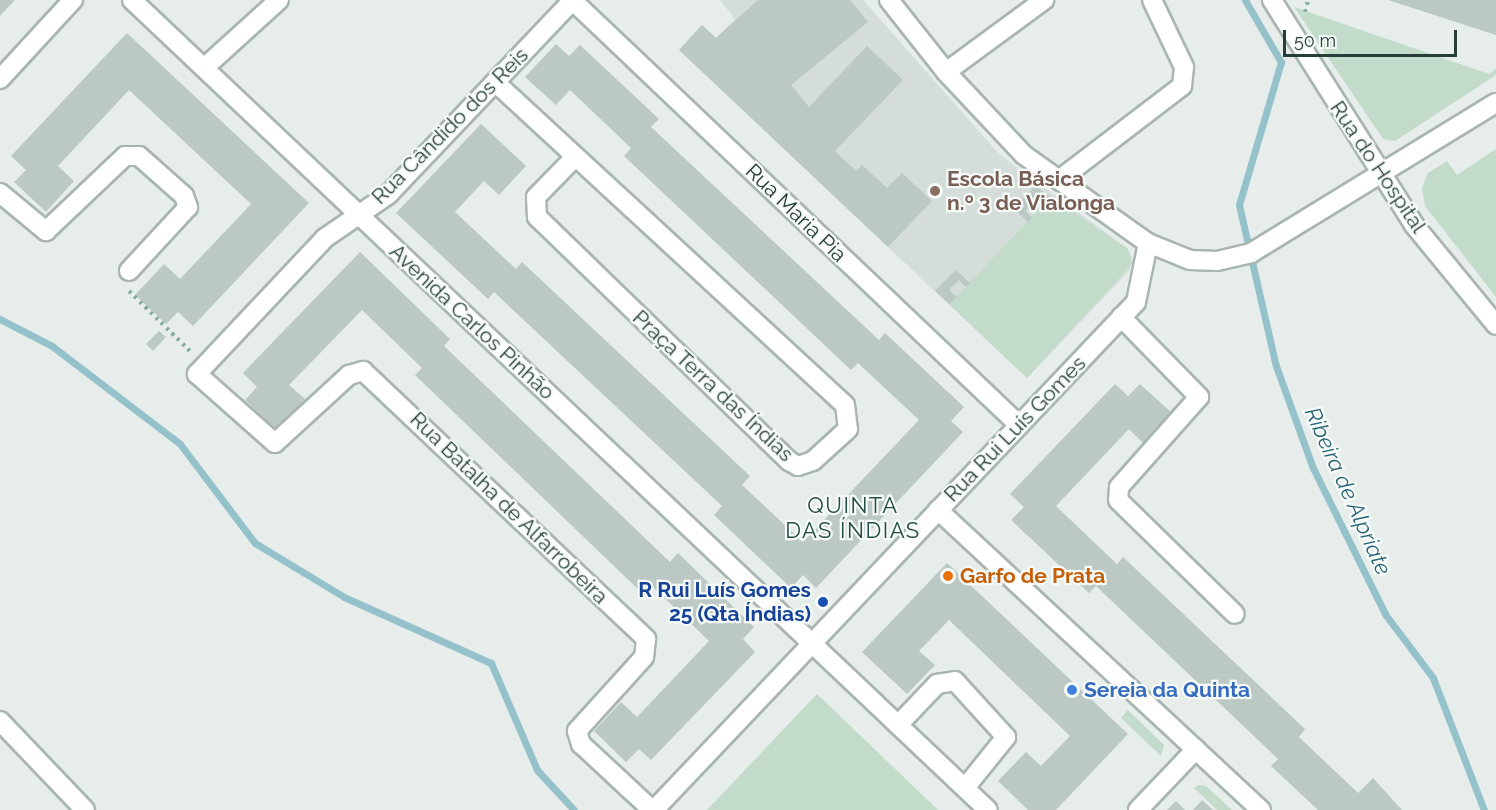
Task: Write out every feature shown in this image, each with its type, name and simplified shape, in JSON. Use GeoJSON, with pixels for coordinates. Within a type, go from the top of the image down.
{"type":"FeatureCollection","features":[{"type":"Feature","properties":{"kind":"street"},"geometry":{"type":"LineString","coordinates":[[0,79],[73,0]]}},
{"type":"Feature","properties":{"kind":"street","name":"Avenida Carlos Pinhão"},"geometry":{"type":"LineString","coordinates":[[132,0],[988,810]]}},
{"type":"Feature","properties":{"kind":"street"},"geometry":{"type":"LineString","coordinates":[[204,68],[279,0]]}},
{"type":"Feature","properties":{"kind":"street","name":"Rua Cândido dos Reis"},"geometry":{"type":"LineString","coordinates":[[201,370],[325,238],[389,194],[573,0]]}},
{"type":"Feature","properties":{"kind":"street","name":"Rua Maria Pia"},"geometry":{"type":"LineString","coordinates":[[573,0],[1019,425]]}},
{"type":"Feature","properties":{"kind":"street"},"geometry":{"type":"LineString","coordinates":[[889,0],[946,72],[1024,154],[1148,243],[1190,260],[1242,257],[1382,175],[1496,103]]}},
{"type":"Feature","properties":{"kind":"street"},"geometry":{"type":"LineString","coordinates":[[946,72],[1044,0]]}},
{"type":"Feature","properties":{"kind":"street"},"geometry":{"type":"LineString","coordinates":[[1059,180],[1182,86],[1184,67],[1152,0]]}},
{"type":"Feature","properties":{"kind":"street","name":"Rua do Hospital"},"geometry":{"type":"LineString","coordinates":[[1272,0],[1382,175],[1496,325]]}},
{"type":"Feature","properties":{"kind":"street","name":"Praça Terra das Índias"},"geometry":{"type":"LineString","coordinates":[[495,82],[845,405],[848,429],[813,462],[798,466],[789,461],[537,217],[536,197],[574,157]]}},
{"type":"Feature","properties":{"kind":"street"},"geometry":{"type":"LineString","coordinates":[[0,193],[46,231],[124,156],[139,156],[184,196],[188,207],[129,271]]}},
{"type":"Feature","properties":{"kind":"street","name":"Rua Rui Luís Gomes"},"geometry":{"type":"LineString","coordinates":[[653,810],[1121,317],[1140,294],[1148,243]]}},
{"type":"Feature","properties":{"kind":"street"},"geometry":{"type":"LineString","coordinates":[[1121,317],[1199,397],[1119,488],[1118,500],[1235,614]]}},
{"type":"Feature","properties":{"kind":"street","name":"Rua Batalha de Alfarrobeira"},"geometry":{"type":"LineString","coordinates":[[201,370],[275,443],[349,375],[367,373],[646,639],[644,657],[576,731],[580,744],[653,810]]}},
{"type":"Feature","properties":{"kind":"street"},"geometry":{"type":"LineString","coordinates":[[938,510],[1261,810]]}},
{"type":"Feature","properties":{"kind":"street"},"geometry":{"type":"LineString","coordinates":[[898,725],[937,684],[955,681],[1006,737],[965,788]]}},
{"type":"Feature","properties":{"kind":"street"},"geometry":{"type":"LineString","coordinates":[[0,721],[85,810]]}},
{"type":"Feature","properties":{"kind":"street"},"geometry":{"type":"LineString","coordinates":[[1138,810],[1196,749]]}},
{"type":"Feature","properties":{"kind":"path"},"geometry":{"type":"LineString","coordinates":[[129,271],[122,279],[131,288],[129,294],[201,370]]}},
{"type":"Feature","properties":{"kind":"shaded area","name":"Escola Básica n.º 3 de Vialonga"},"geometry":{"type":"Polygon","coordinates":[[[720,0],[863,0],[999,154],[1128,249],[1133,260],[1129,271],[1027,378],[679,50],[702,25],[716,38],[735,19],[720,0]]]}},
{"type":"Feature","properties":{"kind":"green space"},"geometry":{"type":"Polygon","coordinates":[[[1294,7],[1489,74],[1496,69],[1496,75],[1395,141],[1383,139],[1294,7]]]}},
{"type":"Feature","properties":{"kind":"green space"},"geometry":{"type":"Polygon","coordinates":[[[1496,149],[1496,297],[1425,206],[1422,188],[1428,173],[1447,161],[1457,175],[1496,149]]]}},
{"type":"Feature","properties":{"kind":"green space"},"geometry":{"type":"Polygon","coordinates":[[[1051,197],[1128,249],[1132,264],[1027,378],[949,304],[1051,197]]]}},
{"type":"Feature","properties":{"kind":"green space"},"geometry":{"type":"Polygon","coordinates":[[[817,694],[938,810],[707,810],[817,694]]]}},
{"type":"Feature","properties":{"kind":"green space"},"geometry":{"type":"Polygon","coordinates":[[[1128,710],[1164,745],[1161,756],[1121,718],[1128,710]]]}},
{"type":"Feature","properties":{"kind":"green space"},"geometry":{"type":"Polygon","coordinates":[[[1199,785],[1206,786],[1232,810],[1217,810],[1194,788],[1199,785]]]}},
{"type":"Feature","properties":{"kind":"building"},"geometry":{"type":"Polygon","coordinates":[[[0,0],[15,0],[0,16],[0,0]]]}},
{"type":"Feature","properties":{"kind":"building"},"geometry":{"type":"Polygon","coordinates":[[[758,0],[850,0],[868,22],[791,85],[809,107],[867,46],[903,80],[835,151],[856,171],[862,165],[887,188],[902,173],[932,201],[888,247],[679,50],[702,25],[716,38],[758,0]]]}},
{"type":"Feature","properties":{"kind":"building"},"geometry":{"type":"Polygon","coordinates":[[[1388,0],[1496,0],[1496,35],[1388,0]]]}},
{"type":"Feature","properties":{"kind":"building"},"geometry":{"type":"Polygon","coordinates":[[[127,33],[309,203],[193,326],[178,312],[166,324],[135,295],[164,264],[180,279],[251,204],[129,90],[58,166],[74,181],[46,212],[14,182],[26,170],[11,156],[127,33]]]}},
{"type":"Feature","properties":{"kind":"building"},"geometry":{"type":"Polygon","coordinates":[[[556,44],[569,56],[580,45],[659,119],[651,127],[879,340],[885,333],[964,407],[951,421],[963,432],[816,588],[803,575],[791,588],[714,515],[722,506],[494,292],[488,299],[396,213],[481,124],[526,166],[499,195],[484,181],[455,212],[516,269],[522,262],[750,476],[742,485],[803,542],[919,420],[858,363],[851,370],[624,156],[631,148],[570,90],[556,105],[525,77],[556,44]]]}},
{"type":"Feature","properties":{"kind":"building"},"geometry":{"type":"Polygon","coordinates":[[[1035,186],[1051,197],[1043,206],[1036,200],[1025,211],[1032,217],[1028,222],[1014,209],[1035,186]]]}},
{"type":"Feature","properties":{"kind":"building"},"geometry":{"type":"Polygon","coordinates":[[[360,252],[450,339],[444,346],[670,562],[678,553],[754,627],[743,639],[755,652],[651,760],[639,749],[626,762],[594,731],[621,702],[637,717],[709,641],[649,583],[641,592],[415,375],[422,368],[362,310],[289,385],[305,399],[276,429],[245,400],[257,387],[243,373],[360,252]]]}},
{"type":"Feature","properties":{"kind":"building"},"geometry":{"type":"Polygon","coordinates":[[[956,270],[970,283],[966,287],[959,280],[949,290],[957,297],[949,304],[935,291],[956,270]]]}},
{"type":"Feature","properties":{"kind":"building"},"geometry":{"type":"Polygon","coordinates":[[[159,331],[166,337],[153,351],[146,344],[159,331]]]}},
{"type":"Feature","properties":{"kind":"building"},"geometry":{"type":"Polygon","coordinates":[[[1115,384],[1128,396],[1140,384],[1173,414],[1144,444],[1129,429],[1056,506],[1117,564],[1123,557],[1305,729],[1299,737],[1358,793],[1373,778],[1402,810],[1318,810],[1271,766],[1278,759],[1096,586],[1089,593],[1011,520],[1024,507],[1010,494],[1115,384]]]}},
{"type":"Feature","properties":{"kind":"building"},"geometry":{"type":"Polygon","coordinates":[[[947,563],[1128,734],[1056,810],[1028,810],[998,781],[1026,752],[1041,766],[1070,736],[949,620],[919,651],[935,665],[907,694],[862,652],[947,563]]]}},
{"type":"Feature","properties":{"kind":"building"},"geometry":{"type":"Polygon","coordinates":[[[1202,800],[1213,810],[1193,810],[1202,800]]]}},
{"type":"Feature","properties":{"kind":"building"},"geometry":{"type":"Polygon","coordinates":[[[1176,801],[1185,810],[1167,810],[1176,801]]]}},
{"type":"Feature","properties":{"kind":"waterway","name":"Ribeira de Alpriate"},"geometry":{"type":"LineString","coordinates":[[1245,0],[1281,62],[1239,205],[1276,366],[1313,468],[1385,614],[1433,678],[1484,810]]}},
{"type":"Feature","properties":{"kind":"waterway"},"geometry":{"type":"LineString","coordinates":[[0,319],[52,346],[180,444],[255,543],[344,597],[491,663],[537,770],[574,810]]}},
{"type":"Feature","properties":{"kind":"place","name":"Escola Básica n.º 3 de Vialonga"},"geometry":{"type":"Point","coordinates":[935,191]}},
{"type":"Feature","properties":{"kind":"place","name":"Garfo de Prata"},"geometry":{"type":"Point","coordinates":[948,576]}},
{"type":"Feature","properties":{"kind":"place","name":"R Rui Luís Gomes 25 (Qta Índias)"},"geometry":{"type":"Point","coordinates":[823,602]}},
{"type":"Feature","properties":{"kind":"place","name":"Sereia da Quinta"},"geometry":{"type":"Point","coordinates":[1072,690]}},
{"type":"Feature","properties":{"kind":"district","name":"QUINTA DAS ÍNDIAS"},"geometry":{"type":"Point","coordinates":[853,518]}}]}
